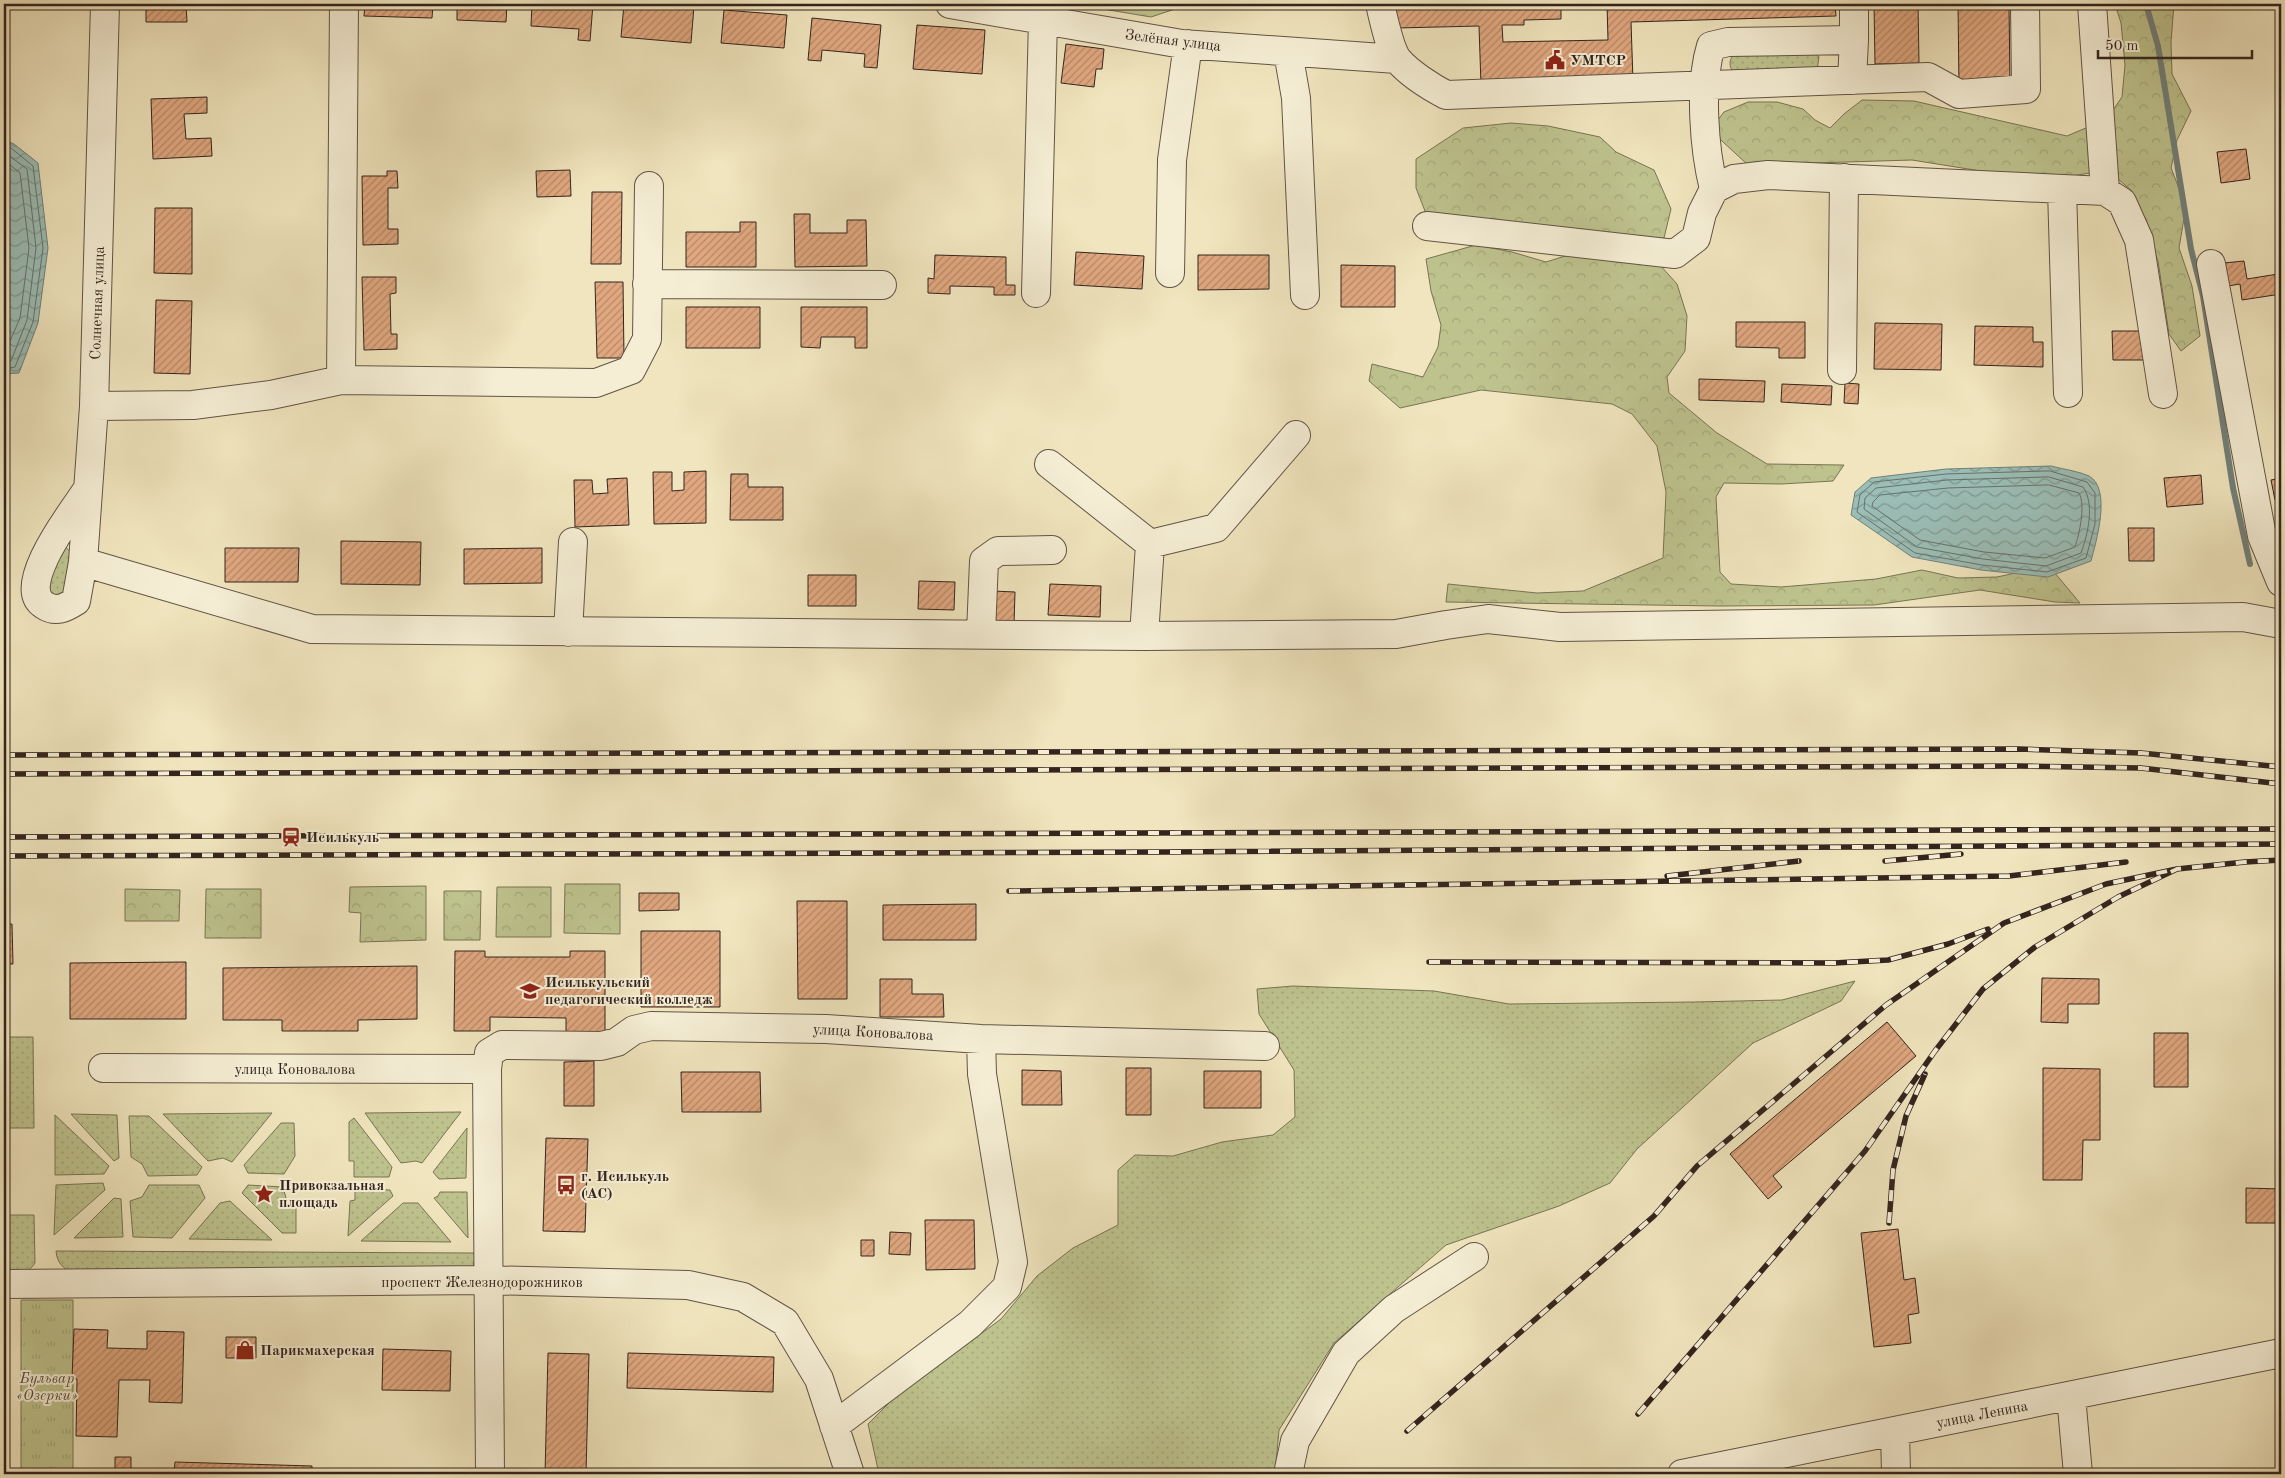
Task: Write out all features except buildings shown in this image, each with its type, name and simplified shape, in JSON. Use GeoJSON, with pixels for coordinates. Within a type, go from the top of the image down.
{"type":"FeatureCollection","features":[{"type":"Feature","properties":{"kind":"street","name":"Солнечная улица"},"geometry":{"type":"LineString","coordinates":[[87,490],[41,561],[35,594],[42,604],[53,610],[64,608],[76,601],[83,562],[94,406],[105,4]]}},
{"type":"Feature","properties":{"kind":"street"},"geometry":{"type":"LineString","coordinates":[[341,380],[344,4]]}},
{"type":"Feature","properties":{"kind":"street","name":"Зелёная улица"},"geometry":{"type":"LineString","coordinates":[[950,4],[1188,44],[1397,59]]}},
{"type":"Feature","properties":{"kind":"street"},"geometry":{"type":"LineString","coordinates":[[1380,4],[1397,59],[1433,88],[1446,95],[1928,77],[1958,94],[2026,89],[2025,4]]}},
{"type":"Feature","properties":{"kind":"street"},"geometry":{"type":"LineString","coordinates":[[1852,80],[1854,4]]}},
{"type":"Feature","properties":{"kind":"street"},"geometry":{"type":"LineString","coordinates":[[2092,4],[2105,191]]}},
{"type":"Feature","properties":{"kind":"street"},"geometry":{"type":"LineString","coordinates":[[1036,293],[1043,20]]}},
{"type":"Feature","properties":{"kind":"street"},"geometry":{"type":"LineString","coordinates":[[1714,189],[1706,160],[1705,85],[1706,63],[1711,46],[1728,42],[1854,40]]}},
{"type":"Feature","properties":{"kind":"street"},"geometry":{"type":"LineString","coordinates":[[1170,274],[1172,160],[1188,44]]}},
{"type":"Feature","properties":{"kind":"street"},"geometry":{"type":"LineString","coordinates":[[1288,52],[1296,98],[1305,295]]}},
{"type":"Feature","properties":{"kind":"street"},"geometry":{"type":"LineString","coordinates":[[1426,226],[1675,254],[1696,238],[1702,213],[1714,189],[1734,179],[1768,175],[2105,191],[2122,202],[2139,240],[2163,394]]}},
{"type":"Feature","properties":{"kind":"street"},"geometry":{"type":"LineString","coordinates":[[1842,370],[1844,178]]}},
{"type":"Feature","properties":{"kind":"street"},"geometry":{"type":"LineString","coordinates":[[94,406],[192,404],[272,395],[341,380],[596,383],[631,370],[647,339],[650,186]]}},
{"type":"Feature","properties":{"kind":"street"},"geometry":{"type":"LineString","coordinates":[[2062,189],[2068,393]]}},
{"type":"Feature","properties":{"kind":"street"},"geometry":{"type":"LineString","coordinates":[[2211,264],[2262,536],[2281,582]]}},
{"type":"Feature","properties":{"kind":"street"},"geometry":{"type":"LineString","coordinates":[[647,284],[882,285]]}},
{"type":"Feature","properties":{"kind":"street"},"geometry":{"type":"LineString","coordinates":[[1150,544],[1216,528],[1296,435]]}},
{"type":"Feature","properties":{"kind":"street"},"geometry":{"type":"LineString","coordinates":[[1049,464],[1150,544]]}},
{"type":"Feature","properties":{"kind":"street"},"geometry":{"type":"LineString","coordinates":[[568,632],[573,542]]}},
{"type":"Feature","properties":{"kind":"street"},"geometry":{"type":"LineString","coordinates":[[1144,636],[1150,544]]}},
{"type":"Feature","properties":{"kind":"street"},"geometry":{"type":"LineString","coordinates":[[981,633],[984,561],[998,551],[1052,550]]}},
{"type":"Feature","properties":{"kind":"street"},"geometry":{"type":"LineString","coordinates":[[83,562],[312,629],[981,633],[1144,636],[1396,634],[1446,624],[1488,620],[1560,627],[2243,617],[2281,624]]}},
{"type":"Feature","properties":{"kind":"street","name":"улица Коновалова"},"geometry":{"type":"LineString","coordinates":[[103,1068],[488,1061],[502,1045],[601,1046],[617,1042],[634,1030],[651,1026],[826,1029],[981,1038],[1265,1046]]}},
{"type":"Feature","properties":{"kind":"street"},"geometry":{"type":"LineString","coordinates":[[834,1426],[970,1324],[1007,1287],[1013,1262],[982,1074],[981,1038]]}},
{"type":"Feature","properties":{"kind":"street"},"geometry":{"type":"LineString","coordinates":[[488,1061],[490,1474]]}},
{"type":"Feature","properties":{"kind":"street"},"geometry":{"type":"LineString","coordinates":[[1288,1474],[1295,1441],[1346,1353],[1394,1309],[1474,1257]]}},
{"type":"Feature","properties":{"kind":"street","name":"проспект Железнодорожников"},"geometry":{"type":"LineString","coordinates":[[4,1284],[488,1280],[688,1286],[743,1297],[785,1322],[819,1379],[850,1474]]}},
{"type":"Feature","properties":{"kind":"street","name":"улица Ленина"},"geometry":{"type":"LineString","coordinates":[[1682,1474],[2281,1353]]}},
{"type":"Feature","properties":{"kind":"street"},"geometry":{"type":"LineString","coordinates":[[2071,1396],[2078,1474]]}},
{"type":"Feature","properties":{"kind":"street"},"geometry":{"type":"LineString","coordinates":[[1895,1431],[1896,1474]]}},
{"type":"Feature","properties":{"kind":"green space"},"geometry":{"type":"Polygon","coordinates":[[[1073,4],[1177,4],[1175,9],[1151,17],[1073,4]]]}},
{"type":"Feature","properties":{"kind":"green space"},"geometry":{"type":"Polygon","coordinates":[[[2115,4],[2174,4],[2171,42],[2172,74],[2191,111],[2177,140],[2171,168],[2186,206],[2179,248],[2192,286],[2200,336],[2181,351],[2169,334],[2158,261],[2132,191],[2103,166],[2090,173],[2059,178],[1987,172],[1912,160],[1748,165],[1710,130],[1724,112],[1748,102],[1777,102],[1803,109],[1815,120],[1830,128],[1862,100],[1914,101],[2067,136],[2107,119],[2122,97],[2125,65],[2121,23],[2115,4]]]}},
{"type":"Feature","properties":{"kind":"green space"},"geometry":{"type":"Polygon","coordinates":[[[1815,52],[1819,57],[1817,70],[1733,72],[1730,66],[1733,55],[1815,52]]]}},
{"type":"Feature","properties":{"kind":"green space"},"geometry":{"type":"Polygon","coordinates":[[[1511,123],[1548,126],[1600,137],[1616,152],[1654,170],[1671,209],[1664,238],[1634,241],[1450,218],[1425,211],[1416,188],[1416,159],[1463,128],[1511,123]]]}},
{"type":"Feature","properties":{"kind":"green space"},"geometry":{"type":"Polygon","coordinates":[[[1476,245],[1512,252],[1546,262],[1578,252],[1660,265],[1677,284],[1687,316],[1685,351],[1667,377],[1669,393],[1717,433],[1767,464],[1844,465],[1833,481],[1781,484],[1724,483],[1716,497],[1720,572],[1731,584],[1781,587],[1876,579],[1922,570],[1958,578],[1997,577],[2049,566],[2080,603],[2055,602],[1980,590],[1874,605],[1719,606],[1446,602],[1448,584],[1537,593],[1583,591],[1663,558],[1666,492],[1657,446],[1632,414],[1612,404],[1481,390],[1400,408],[1369,381],[1372,364],[1423,377],[1438,347],[1441,325],[1431,291],[1426,259],[1476,245]]]}},
{"type":"Feature","properties":{"kind":"green space"},"geometry":{"type":"Polygon","coordinates":[[[63,545],[72,553],[67,591],[60,595],[51,594],[47,579],[63,545]]]}},
{"type":"Feature","properties":{"kind":"green space"},"geometry":{"type":"Polygon","coordinates":[[[565,884],[620,884],[620,934],[564,933],[565,884]]]}},
{"type":"Feature","properties":{"kind":"green space"},"geometry":{"type":"Polygon","coordinates":[[[426,886],[426,940],[360,942],[361,913],[349,912],[350,887],[426,886]]]}},
{"type":"Feature","properties":{"kind":"green space"},"geometry":{"type":"Polygon","coordinates":[[[497,887],[551,887],[551,937],[496,937],[497,887]]]}},
{"type":"Feature","properties":{"kind":"green space"},"geometry":{"type":"Polygon","coordinates":[[[125,889],[180,890],[179,921],[125,921],[125,889]]]}},
{"type":"Feature","properties":{"kind":"green space"},"geometry":{"type":"Polygon","coordinates":[[[206,889],[261,889],[261,938],[205,938],[206,889]]]}},
{"type":"Feature","properties":{"kind":"green space"},"geometry":{"type":"Polygon","coordinates":[[[444,891],[481,891],[480,940],[444,940],[444,891]]]}},
{"type":"Feature","properties":{"kind":"green space"},"geometry":{"type":"Polygon","coordinates":[[[1855,981],[1841,1001],[1753,1043],[1637,1149],[1610,1183],[1559,1206],[1446,1245],[1334,1343],[1279,1430],[1275,1474],[879,1474],[868,1424],[896,1396],[1001,1319],[1037,1276],[1073,1248],[1118,1225],[1118,1170],[1135,1155],[1173,1156],[1222,1142],[1273,1135],[1295,1117],[1294,1070],[1259,1014],[1257,989],[1293,986],[1434,991],[1509,1004],[1695,1002],[1782,1000],[1855,981]]]}},
{"type":"Feature","properties":{"kind":"green space"},"geometry":{"type":"Polygon","coordinates":[[[4,1037],[33,1037],[34,1128],[4,1128],[4,1037]]]}},
{"type":"Feature","properties":{"kind":"green space"},"geometry":{"type":"Polygon","coordinates":[[[461,1112],[422,1163],[416,1161],[401,1163],[365,1113],[461,1112]]]}},
{"type":"Feature","properties":{"kind":"green space"},"geometry":{"type":"Polygon","coordinates":[[[272,1113],[232,1162],[223,1158],[208,1161],[163,1114],[272,1113]]]}},
{"type":"Feature","properties":{"kind":"green space"},"geometry":{"type":"Polygon","coordinates":[[[71,1114],[117,1115],[119,1158],[114,1161],[71,1114]]]}},
{"type":"Feature","properties":{"kind":"green space"},"geometry":{"type":"Polygon","coordinates":[[[55,1115],[109,1166],[104,1174],[55,1175],[55,1115]]]}},
{"type":"Feature","properties":{"kind":"green space"},"geometry":{"type":"Polygon","coordinates":[[[129,1116],[149,1116],[202,1167],[197,1175],[148,1176],[142,1164],[131,1157],[129,1116]]]}},
{"type":"Feature","properties":{"kind":"green space"},"geometry":{"type":"Polygon","coordinates":[[[354,1118],[392,1167],[389,1177],[354,1177],[354,1161],[349,1161],[349,1122],[354,1118]]]}},
{"type":"Feature","properties":{"kind":"green space"},"geometry":{"type":"Polygon","coordinates":[[[281,1123],[294,1123],[295,1156],[284,1174],[248,1173],[244,1165],[281,1123]]]}},
{"type":"Feature","properties":{"kind":"green space"},"geometry":{"type":"Polygon","coordinates":[[[467,1128],[466,1178],[439,1179],[433,1172],[467,1128]]]}},
{"type":"Feature","properties":{"kind":"green space"},"geometry":{"type":"Polygon","coordinates":[[[103,1183],[105,1190],[54,1235],[56,1185],[103,1183]]]}},
{"type":"Feature","properties":{"kind":"green space"},"geometry":{"type":"Polygon","coordinates":[[[149,1185],[199,1185],[205,1198],[172,1238],[133,1237],[130,1201],[142,1197],[149,1185]]]}},
{"type":"Feature","properties":{"kind":"green space"},"geometry":{"type":"Polygon","coordinates":[[[248,1185],[283,1187],[286,1198],[296,1208],[296,1233],[282,1233],[242,1193],[248,1185]]]}},
{"type":"Feature","properties":{"kind":"green space"},"geometry":{"type":"Polygon","coordinates":[[[355,1188],[390,1190],[393,1196],[348,1236],[350,1201],[355,1200],[355,1188]]]}},
{"type":"Feature","properties":{"kind":"green space"},"geometry":{"type":"Polygon","coordinates":[[[440,1192],[467,1192],[468,1238],[434,1198],[440,1192]]]}},
{"type":"Feature","properties":{"kind":"green space"},"geometry":{"type":"Polygon","coordinates":[[[114,1198],[121,1199],[123,1237],[74,1238],[114,1198]]]}},
{"type":"Feature","properties":{"kind":"green space"},"geometry":{"type":"Polygon","coordinates":[[[230,1201],[272,1240],[189,1239],[220,1203],[230,1201]]]}},
{"type":"Feature","properties":{"kind":"green space"},"geometry":{"type":"Polygon","coordinates":[[[403,1203],[418,1203],[451,1242],[361,1241],[403,1203]]]}},
{"type":"Feature","properties":{"kind":"green space"},"geometry":{"type":"Polygon","coordinates":[[[4,1215],[34,1215],[35,1263],[29,1270],[21,1274],[4,1275],[4,1215]]]}},
{"type":"Feature","properties":{"kind":"green space"},"geometry":{"type":"Polygon","coordinates":[[[56,1251],[476,1253],[473,1268],[73,1274],[61,1265],[56,1251]]]}},
{"type":"Feature","properties":{"kind":"green space","name":"Бульвар «Озерки»"},"geometry":{"type":"Polygon","coordinates":[[[21,1300],[73,1300],[73,1474],[21,1474],[21,1300]]]}},
{"type":"Feature","properties":{"kind":"water"},"geometry":{"type":"Polygon","coordinates":[[[4,140],[14,144],[38,163],[48,248],[38,323],[19,373],[4,374],[4,140]]]}},
{"type":"Feature","properties":{"kind":"water"},"geometry":{"type":"Polygon","coordinates":[[[2051,466],[2089,476],[2096,483],[2100,492],[2101,504],[2099,529],[2091,561],[2048,577],[1981,570],[1912,557],[1851,515],[1855,492],[1871,478],[1946,469],[2051,466]]]}},
{"type":"Feature","properties":{"kind":"waterway"},"geometry":{"type":"LineString","coordinates":[[2146,4],[2158,46],[2191,249],[2203,296],[2233,488],[2250,564]]}},
{"type":"Feature","properties":{"kind":"railway"},"geometry":{"type":"LineString","coordinates":[[4,755],[2019,749],[2141,753],[2281,767]]}},
{"type":"Feature","properties":{"kind":"railway"},"geometry":{"type":"LineString","coordinates":[[4,774],[2019,766],[2141,768],[2281,784]]}},
{"type":"Feature","properties":{"kind":"railway"},"geometry":{"type":"LineString","coordinates":[[4,837],[2281,829]]}},
{"type":"Feature","properties":{"kind":"railway"},"geometry":{"type":"LineString","coordinates":[[4,856],[1166,852],[2281,844]]}},
{"type":"Feature","properties":{"kind":"railway"},"geometry":{"type":"LineString","coordinates":[[1885,861],[1961,854]]}},
{"type":"Feature","properties":{"kind":"railway"},"geometry":{"type":"LineString","coordinates":[[1638,1414],[1865,1151],[1935,1051],[1983,989],[2035,947],[2118,897],[2177,869],[2281,860]]}},
{"type":"Feature","properties":{"kind":"railway"},"geometry":{"type":"LineString","coordinates":[[1667,876],[1799,861]]}},
{"type":"Feature","properties":{"kind":"railway"},"geometry":{"type":"LineString","coordinates":[[1009,891],[2009,876],[2126,862]]}},
{"type":"Feature","properties":{"kind":"railway"},"geometry":{"type":"LineString","coordinates":[[1407,1431],[1654,1216],[1697,1166],[1886,1005],[2004,923],[2106,884],[2177,869]]}},
{"type":"Feature","properties":{"kind":"railway"},"geometry":{"type":"LineString","coordinates":[[1429,962],[1834,963],[1888,960],[1948,944],[1988,929]]}},
{"type":"Feature","properties":{"kind":"railway"},"geometry":{"type":"LineString","coordinates":[[1889,1223],[1893,1170],[1906,1116],[1925,1074]]}},
{"type":"Feature","properties":{"kind":"place","name":"УМТСР"},"geometry":{"type":"Point","coordinates":[1555,60]}},
{"type":"Feature","properties":{"kind":"place","name":"Исилькуль"},"geometry":{"type":"Point","coordinates":[291,837]}},
{"type":"Feature","properties":{"kind":"place","name":"Исилькульский педагогический колледж"},"geometry":{"type":"Point","coordinates":[530,991]}},
{"type":"Feature","properties":{"kind":"place","name":"г. Исилькуль (АС)"},"geometry":{"type":"Point","coordinates":[566,1185]}},
{"type":"Feature","properties":{"kind":"place","name":"Привокзальная площадь"},"geometry":{"type":"Point","coordinates":[264,1194]}},
{"type":"Feature","properties":{"kind":"place","name":"Парикмахерская"},"geometry":{"type":"Point","coordinates":[245,1350]}}]}
